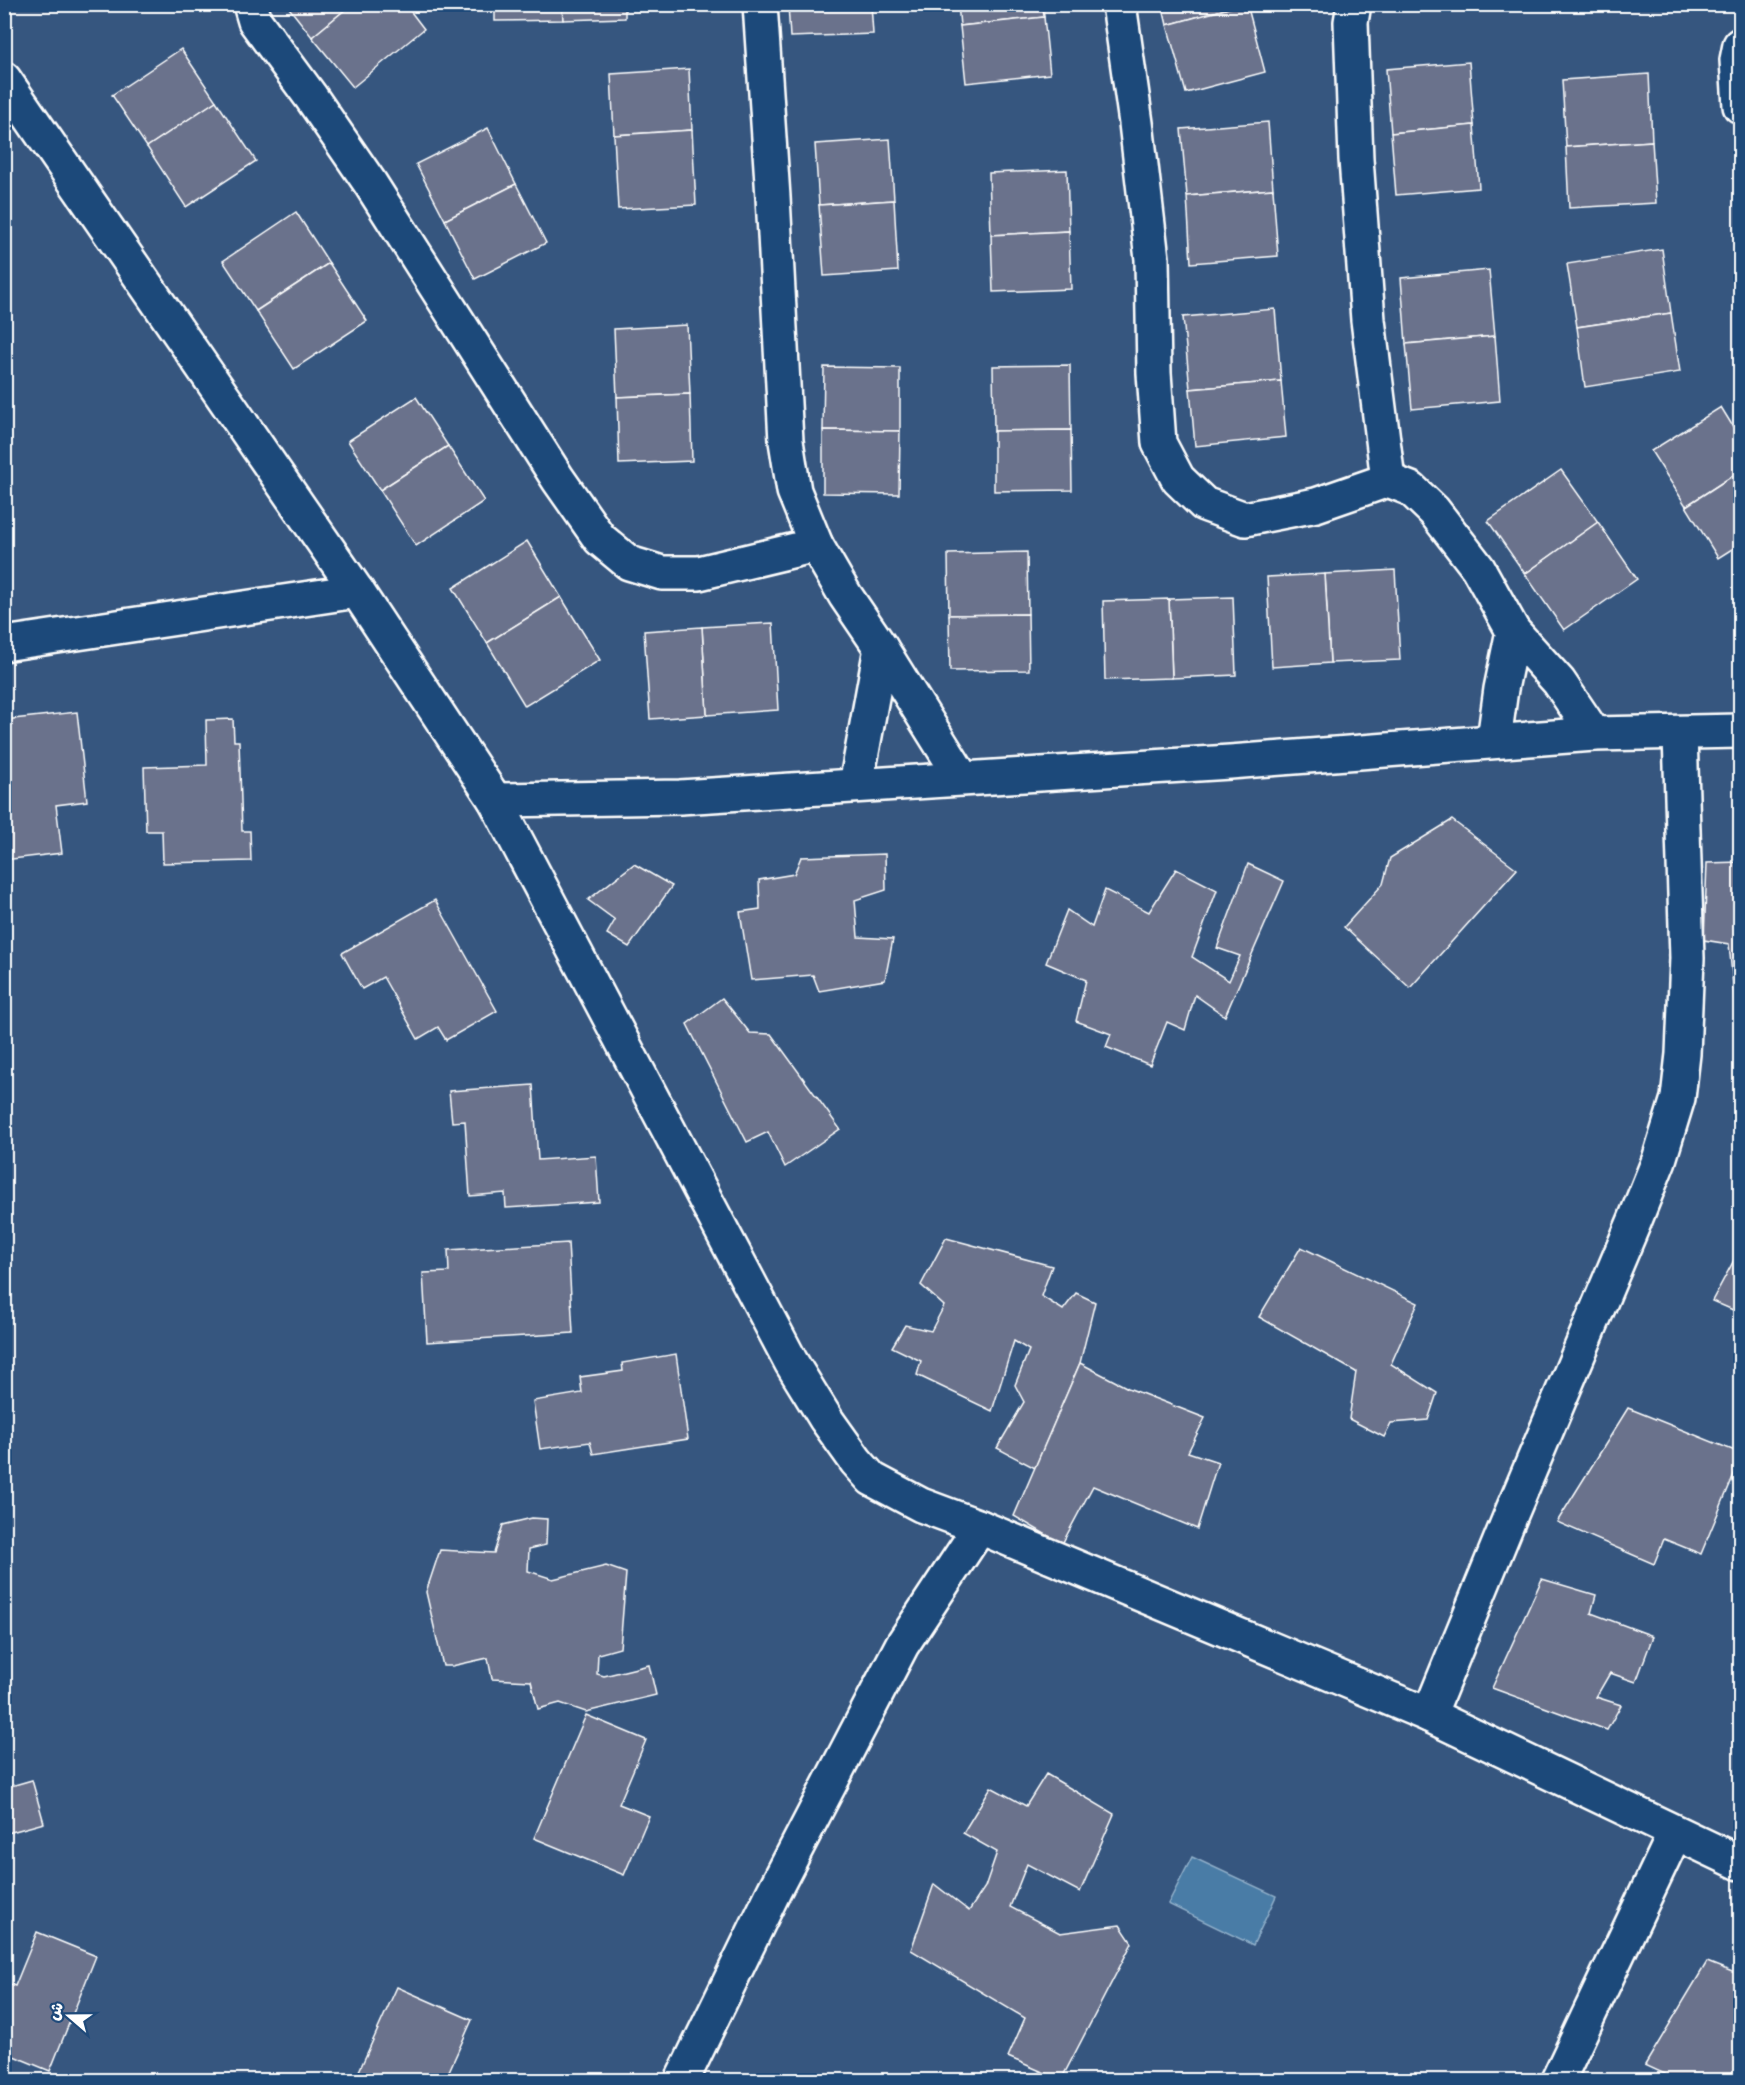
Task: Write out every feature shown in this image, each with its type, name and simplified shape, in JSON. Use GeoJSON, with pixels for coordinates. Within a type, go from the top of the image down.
{"type":"FeatureCollection","features":[{"type":"Feature","properties":{"kind":"street"},"geometry":{"type":"LineString","coordinates":[[250,4],[255,21],[370,183],[558,479],[600,539],[629,563],[662,573],[699,573],[816,545]]}},
{"type":"Feature","properties":{"kind":"street"},"geometry":{"type":"LineString","coordinates":[[760,4],[786,441],[794,491],[816,545],[845,595],[962,778]]}},
{"type":"Feature","properties":{"kind":"street"},"geometry":{"type":"LineString","coordinates":[[1119,4],[1135,111],[1152,259],[1158,443],[1178,479],[1204,504],[1245,519],[1316,505],[1388,480],[1412,489],[1434,511],[1478,568],[1513,631],[1559,682],[1594,734]]}},
{"type":"Feature","properties":{"kind":"street"},"geometry":{"type":"LineString","coordinates":[[1354,4],[1351,22],[1356,159],[1368,320],[1388,480]]}},
{"type":"Feature","properties":{"kind":"street"},"geometry":{"type":"LineString","coordinates":[[1740,45],[1737,60],[1740,106]]}},
{"type":"Feature","properties":{"kind":"street"},"geometry":{"type":"LineString","coordinates":[[4,79],[357,591],[495,800],[791,1362],[826,1419],[872,1479],[921,1505],[980,1527],[1429,1715],[1740,1863]]}},
{"type":"Feature","properties":{"kind":"street"},"geometry":{"type":"LineString","coordinates":[[4,644],[357,591]]}},
{"type":"Feature","properties":{"kind":"street"},"geometry":{"type":"LineString","coordinates":[[1494,740],[1501,689],[1513,631]]}},
{"type":"Feature","properties":{"kind":"street"},"geometry":{"type":"LineString","coordinates":[[856,785],[881,648]]}},
{"type":"Feature","properties":{"kind":"street"},"geometry":{"type":"LineString","coordinates":[[495,800],[680,797],[1230,762],[1494,740],[1594,734],[1740,731]]}},
{"type":"Feature","properties":{"kind":"street"},"geometry":{"type":"LineString","coordinates":[[1429,1715],[1639,1210],[1659,1160],[1678,1098],[1683,1054],[1687,958],[1680,734]]}},
{"type":"Feature","properties":{"kind":"street"},"geometry":{"type":"LineString","coordinates":[[682,2080],[774,1891],[902,1644],[980,1527]]}},
{"type":"Feature","properties":{"kind":"street"},"geometry":{"type":"LineString","coordinates":[[1558,2080],[1675,1833]]}},
{"type":"Feature","properties":{"kind":"water"},"geometry":{"type":"Polygon","coordinates":[[[1192,1857],[1276,1896],[1253,1945],[1168,1904],[1192,1857]]]}},
{"type":"Feature","properties":{"kind":"building"},"geometry":{"type":"Polygon","coordinates":[[[286,4],[352,4],[312,37],[286,4]]]}},
{"type":"Feature","properties":{"kind":"building"},"geometry":{"type":"Polygon","coordinates":[[[352,4],[405,4],[424,29],[353,87],[312,37],[352,4]]]}},
{"type":"Feature","properties":{"kind":"building"},"geometry":{"type":"Polygon","coordinates":[[[495,4],[562,4],[563,20],[495,21],[495,4]]]}},
{"type":"Feature","properties":{"kind":"building"},"geometry":{"type":"Polygon","coordinates":[[[562,4],[625,4],[625,18],[563,20],[562,4]]]}},
{"type":"Feature","properties":{"kind":"building"},"geometry":{"type":"Polygon","coordinates":[[[788,4],[871,4],[873,34],[790,37],[788,4]]]}},
{"type":"Feature","properties":{"kind":"building"},"geometry":{"type":"Polygon","coordinates":[[[958,4],[1043,4],[1044,17],[960,26],[958,4]]]}},
{"type":"Feature","properties":{"kind":"building"},"geometry":{"type":"Polygon","coordinates":[[[1162,4],[1244,4],[1167,25],[1162,4]]]}},
{"type":"Feature","properties":{"kind":"building"},"geometry":{"type":"Polygon","coordinates":[[[1247,4],[1265,72],[1186,93],[1167,25],[1247,4]]]}},
{"type":"Feature","properties":{"kind":"building"},"geometry":{"type":"Polygon","coordinates":[[[1044,17],[1050,74],[966,83],[960,26],[1044,17]]]}},
{"type":"Feature","properties":{"kind":"building"},"geometry":{"type":"Polygon","coordinates":[[[181,49],[216,101],[147,147],[112,95],[181,49]]]}},
{"type":"Feature","properties":{"kind":"building"},"geometry":{"type":"Polygon","coordinates":[[[1469,62],[1474,125],[1391,133],[1386,69],[1469,62]]]}},
{"type":"Feature","properties":{"kind":"building"},"geometry":{"type":"Polygon","coordinates":[[[689,69],[692,130],[614,135],[611,74],[689,69]]]}},
{"type":"Feature","properties":{"kind":"building"},"geometry":{"type":"Polygon","coordinates":[[[1649,74],[1652,141],[1566,147],[1562,80],[1649,74]]]}},
{"type":"Feature","properties":{"kind":"building"},"geometry":{"type":"Polygon","coordinates":[[[216,101],[256,161],[186,207],[147,147],[216,101]]]}},
{"type":"Feature","properties":{"kind":"building"},"geometry":{"type":"Polygon","coordinates":[[[1268,122],[1273,189],[1187,196],[1181,129],[1268,122]]]}},
{"type":"Feature","properties":{"kind":"building"},"geometry":{"type":"Polygon","coordinates":[[[1474,125],[1479,188],[1396,195],[1391,133],[1474,125]]]}},
{"type":"Feature","properties":{"kind":"building"},"geometry":{"type":"Polygon","coordinates":[[[488,128],[516,184],[445,220],[416,164],[488,128]]]}},
{"type":"Feature","properties":{"kind":"building"},"geometry":{"type":"Polygon","coordinates":[[[692,130],[696,205],[618,209],[614,135],[692,130]]]}},
{"type":"Feature","properties":{"kind":"building"},"geometry":{"type":"Polygon","coordinates":[[[890,139],[894,200],[819,205],[815,144],[890,139]]]}},
{"type":"Feature","properties":{"kind":"building"},"geometry":{"type":"Polygon","coordinates":[[[1652,141],[1656,203],[1569,208],[1566,147],[1652,141]]]}},
{"type":"Feature","properties":{"kind":"building"},"geometry":{"type":"Polygon","coordinates":[[[1067,170],[1069,231],[991,235],[989,173],[1067,170]]]}},
{"type":"Feature","properties":{"kind":"building"},"geometry":{"type":"Polygon","coordinates":[[[516,184],[546,243],[475,279],[445,220],[516,184]]]}},
{"type":"Feature","properties":{"kind":"building"},"geometry":{"type":"Polygon","coordinates":[[[1273,189],[1278,256],[1191,263],[1187,196],[1273,189]]]}},
{"type":"Feature","properties":{"kind":"building"},"geometry":{"type":"Polygon","coordinates":[[[894,200],[898,271],[824,276],[819,205],[894,200]]]}},
{"type":"Feature","properties":{"kind":"building"},"geometry":{"type":"Polygon","coordinates":[[[296,212],[329,263],[256,311],[223,261],[296,212]]]}},
{"type":"Feature","properties":{"kind":"building"},"geometry":{"type":"Polygon","coordinates":[[[1069,231],[1071,289],[993,292],[991,235],[1069,231]]]}},
{"type":"Feature","properties":{"kind":"building"},"geometry":{"type":"Polygon","coordinates":[[[1662,249],[1671,313],[1577,327],[1567,264],[1662,249]]]}},
{"type":"Feature","properties":{"kind":"building"},"geometry":{"type":"Polygon","coordinates":[[[329,263],[367,321],[294,369],[256,311],[329,263]]]}},
{"type":"Feature","properties":{"kind":"building"},"geometry":{"type":"Polygon","coordinates":[[[1489,270],[1495,336],[1406,344],[1401,278],[1489,270]]]}},
{"type":"Feature","properties":{"kind":"building"},"geometry":{"type":"Polygon","coordinates":[[[1275,309],[1281,381],[1190,389],[1183,317],[1275,309]]]}},
{"type":"Feature","properties":{"kind":"building"},"geometry":{"type":"Polygon","coordinates":[[[1671,313],[1680,372],[1585,387],[1577,327],[1671,313]]]}},
{"type":"Feature","properties":{"kind":"building"},"geometry":{"type":"Polygon","coordinates":[[[687,325],[690,394],[617,397],[614,329],[687,325]]]}},
{"type":"Feature","properties":{"kind":"building"},"geometry":{"type":"Polygon","coordinates":[[[1495,336],[1500,401],[1412,409],[1406,344],[1495,336]]]}},
{"type":"Feature","properties":{"kind":"building"},"geometry":{"type":"Polygon","coordinates":[[[1070,365],[1071,430],[994,431],[993,366],[1070,365]]]}},
{"type":"Feature","properties":{"kind":"building"},"geometry":{"type":"Polygon","coordinates":[[[824,367],[900,368],[900,431],[823,430],[824,367]]]}},
{"type":"Feature","properties":{"kind":"building"},"geometry":{"type":"Polygon","coordinates":[[[1281,381],[1286,437],[1195,446],[1190,389],[1281,381]]]}},
{"type":"Feature","properties":{"kind":"building"},"geometry":{"type":"Polygon","coordinates":[[[690,394],[692,461],[619,464],[617,397],[690,394]]]}},
{"type":"Feature","properties":{"kind":"building"},"geometry":{"type":"Polygon","coordinates":[[[416,397],[448,446],[380,490],[348,441],[416,397]]]}},
{"type":"Feature","properties":{"kind":"building"},"geometry":{"type":"Polygon","coordinates":[[[1721,407],[1740,438],[1740,471],[1686,506],[1651,451],[1721,407]]]}},
{"type":"Feature","properties":{"kind":"building"},"geometry":{"type":"Polygon","coordinates":[[[823,430],[900,431],[899,494],[823,493],[823,430]]]}},
{"type":"Feature","properties":{"kind":"building"},"geometry":{"type":"Polygon","coordinates":[[[1071,430],[1072,490],[994,491],[994,431],[1071,430]]]}},
{"type":"Feature","properties":{"kind":"building"},"geometry":{"type":"Polygon","coordinates":[[[448,446],[484,501],[416,546],[380,490],[448,446]]]}},
{"type":"Feature","properties":{"kind":"building"},"geometry":{"type":"Polygon","coordinates":[[[1561,470],[1598,522],[1525,574],[1488,521],[1561,470]]]}},
{"type":"Feature","properties":{"kind":"building"},"geometry":{"type":"Polygon","coordinates":[[[1740,471],[1740,544],[1718,558],[1686,506],[1740,471]]]}},
{"type":"Feature","properties":{"kind":"building"},"geometry":{"type":"Polygon","coordinates":[[[1598,522],[1637,579],[1564,630],[1525,574],[1598,522]]]}},
{"type":"Feature","properties":{"kind":"building"},"geometry":{"type":"Polygon","coordinates":[[[527,541],[561,597],[487,643],[453,588],[527,541]]]}},
{"type":"Feature","properties":{"kind":"building"},"geometry":{"type":"Polygon","coordinates":[[[1027,552],[1028,614],[949,615],[948,554],[1027,552]]]}},
{"type":"Feature","properties":{"kind":"building"},"geometry":{"type":"Polygon","coordinates":[[[1395,570],[1400,660],[1330,663],[1325,574],[1395,570]]]}},
{"type":"Feature","properties":{"kind":"building"},"geometry":{"type":"Polygon","coordinates":[[[1325,574],[1330,663],[1272,667],[1267,577],[1325,574]]]}},
{"type":"Feature","properties":{"kind":"building"},"geometry":{"type":"Polygon","coordinates":[[[561,597],[600,660],[525,706],[487,643],[561,597]]]}},
{"type":"Feature","properties":{"kind":"building"},"geometry":{"type":"Polygon","coordinates":[[[1233,597],[1236,675],[1172,678],[1169,599],[1233,597]]]}},
{"type":"Feature","properties":{"kind":"building"},"geometry":{"type":"Polygon","coordinates":[[[1169,599],[1172,678],[1105,680],[1103,601],[1169,599]]]}},
{"type":"Feature","properties":{"kind":"building"},"geometry":{"type":"Polygon","coordinates":[[[1028,614],[1029,670],[950,671],[949,615],[1028,614]]]}},
{"type":"Feature","properties":{"kind":"building"},"geometry":{"type":"Polygon","coordinates":[[[773,623],[778,710],[707,715],[702,627],[773,623]]]}},
{"type":"Feature","properties":{"kind":"building"},"geometry":{"type":"Polygon","coordinates":[[[702,627],[707,715],[650,719],[644,631],[702,627]]]}},
{"type":"Feature","properties":{"kind":"building"},"geometry":{"type":"Polygon","coordinates":[[[77,712],[87,801],[56,805],[62,853],[4,860],[4,720],[77,712]]]}},
{"type":"Feature","properties":{"kind":"building"},"geometry":{"type":"Polygon","coordinates":[[[233,719],[234,741],[239,741],[242,831],[250,831],[251,861],[163,863],[162,831],[146,831],[144,767],[207,765],[206,720],[233,719]]]}},
{"type":"Feature","properties":{"kind":"building"},"geometry":{"type":"Polygon","coordinates":[[[1452,820],[1517,869],[1410,988],[1344,927],[1383,884],[1390,858],[1452,820]]]}},
{"type":"Feature","properties":{"kind":"building"},"geometry":{"type":"Polygon","coordinates":[[[885,854],[886,890],[855,900],[858,937],[893,939],[885,980],[819,991],[813,975],[751,980],[740,912],[760,909],[759,880],[794,874],[801,857],[885,854]]]}},
{"type":"Feature","properties":{"kind":"building"},"geometry":{"type":"Polygon","coordinates":[[[1740,862],[1740,1005],[1735,1005],[1729,944],[1704,940],[1707,863],[1740,862]]]}},
{"type":"Feature","properties":{"kind":"building"},"geometry":{"type":"Polygon","coordinates":[[[634,864],[672,886],[629,947],[607,934],[615,920],[588,900],[634,864]]]}},
{"type":"Feature","properties":{"kind":"building"},"geometry":{"type":"Polygon","coordinates":[[[1248,864],[1284,881],[1225,1016],[1195,995],[1185,1030],[1167,1022],[1150,1065],[1106,1047],[1111,1034],[1076,1021],[1086,980],[1046,963],[1067,910],[1092,927],[1105,890],[1149,912],[1176,869],[1217,890],[1192,957],[1229,981],[1240,956],[1217,948],[1248,864]]]}},
{"type":"Feature","properties":{"kind":"building"},"geometry":{"type":"Polygon","coordinates":[[[435,900],[497,1011],[446,1040],[438,1027],[418,1039],[383,977],[362,989],[342,953],[435,900]]]}},
{"type":"Feature","properties":{"kind":"building"},"geometry":{"type":"Polygon","coordinates":[[[722,998],[750,1033],[771,1034],[840,1129],[785,1167],[768,1132],[747,1142],[687,1024],[722,998]]]}},
{"type":"Feature","properties":{"kind":"building"},"geometry":{"type":"Polygon","coordinates":[[[533,1085],[538,1160],[596,1156],[599,1202],[506,1208],[505,1193],[470,1196],[465,1121],[452,1122],[449,1091],[533,1085]]]}},
{"type":"Feature","properties":{"kind":"building"},"geometry":{"type":"Polygon","coordinates":[[[946,1238],[1052,1266],[1041,1296],[1063,1310],[1076,1293],[1095,1302],[1080,1363],[1035,1468],[997,1448],[1024,1402],[1015,1385],[1029,1350],[1014,1341],[992,1411],[917,1375],[921,1361],[892,1347],[905,1325],[931,1331],[944,1306],[921,1285],[946,1238]]]}},
{"type":"Feature","properties":{"kind":"building"},"geometry":{"type":"Polygon","coordinates":[[[568,1243],[573,1333],[427,1342],[423,1273],[449,1272],[448,1250],[568,1243]]]}},
{"type":"Feature","properties":{"kind":"building"},"geometry":{"type":"Polygon","coordinates":[[[1301,1247],[1418,1303],[1391,1364],[1437,1393],[1428,1420],[1391,1423],[1384,1437],[1349,1419],[1356,1372],[1259,1317],[1301,1247]]]}},
{"type":"Feature","properties":{"kind":"building"},"geometry":{"type":"Polygon","coordinates":[[[1740,1249],[1740,1313],[1712,1301],[1740,1249]]]}},
{"type":"Feature","properties":{"kind":"building"},"geometry":{"type":"Polygon","coordinates":[[[676,1354],[688,1439],[593,1454],[590,1442],[540,1449],[533,1401],[582,1393],[580,1377],[623,1371],[622,1363],[676,1354]]]}},
{"type":"Feature","properties":{"kind":"building"},"geometry":{"type":"Polygon","coordinates":[[[1080,1363],[1128,1388],[1205,1418],[1188,1452],[1218,1462],[1197,1529],[1093,1486],[1062,1544],[1014,1516],[1080,1363]]]}},
{"type":"Feature","properties":{"kind":"building"},"geometry":{"type":"Polygon","coordinates":[[[1628,1408],[1740,1453],[1740,1460],[1701,1554],[1664,1539],[1654,1564],[1557,1522],[1628,1408]]]}},
{"type":"Feature","properties":{"kind":"building"},"geometry":{"type":"Polygon","coordinates":[[[532,1518],[547,1519],[546,1545],[529,1549],[528,1571],[553,1579],[606,1566],[626,1573],[620,1648],[598,1654],[597,1674],[604,1676],[649,1665],[656,1695],[586,1712],[560,1703],[538,1709],[531,1681],[492,1679],[488,1658],[443,1666],[426,1592],[440,1550],[494,1553],[503,1525],[532,1518]]]}},
{"type":"Feature","properties":{"kind":"building"},"geometry":{"type":"Polygon","coordinates":[[[1542,1579],[1596,1595],[1591,1613],[1653,1636],[1636,1682],[1610,1673],[1596,1697],[1621,1705],[1607,1730],[1492,1688],[1542,1579]]]}},
{"type":"Feature","properties":{"kind":"building"},"geometry":{"type":"Polygon","coordinates":[[[586,1715],[646,1740],[619,1804],[649,1816],[624,1875],[534,1838],[586,1715]]]}},
{"type":"Feature","properties":{"kind":"building"},"geometry":{"type":"Polygon","coordinates":[[[1046,1774],[1114,1814],[1080,1892],[1027,1864],[1010,1907],[1060,1933],[1120,1925],[1132,1943],[1061,2080],[1008,2057],[1025,2018],[911,1950],[934,1884],[969,1911],[985,1887],[997,1852],[963,1833],[991,1787],[1026,1806],[1046,1774]]]}},
{"type":"Feature","properties":{"kind":"building"},"geometry":{"type":"Polygon","coordinates":[[[32,1780],[44,1823],[4,1834],[4,1788],[32,1780]]]}},
{"type":"Feature","properties":{"kind":"building"},"geometry":{"type":"Polygon","coordinates":[[[37,1932],[96,1956],[50,2071],[4,2052],[4,1982],[15,1986],[37,1932]]]}},
{"type":"Feature","properties":{"kind":"building"},"geometry":{"type":"Polygon","coordinates":[[[1707,1962],[1740,1975],[1740,2071],[1736,2080],[1661,2080],[1665,2074],[1645,2065],[1707,1962]]]}},
{"type":"Feature","properties":{"kind":"building"},"geometry":{"type":"Polygon","coordinates":[[[397,1987],[472,2020],[445,2080],[355,2080],[397,1987]]]}}]}
